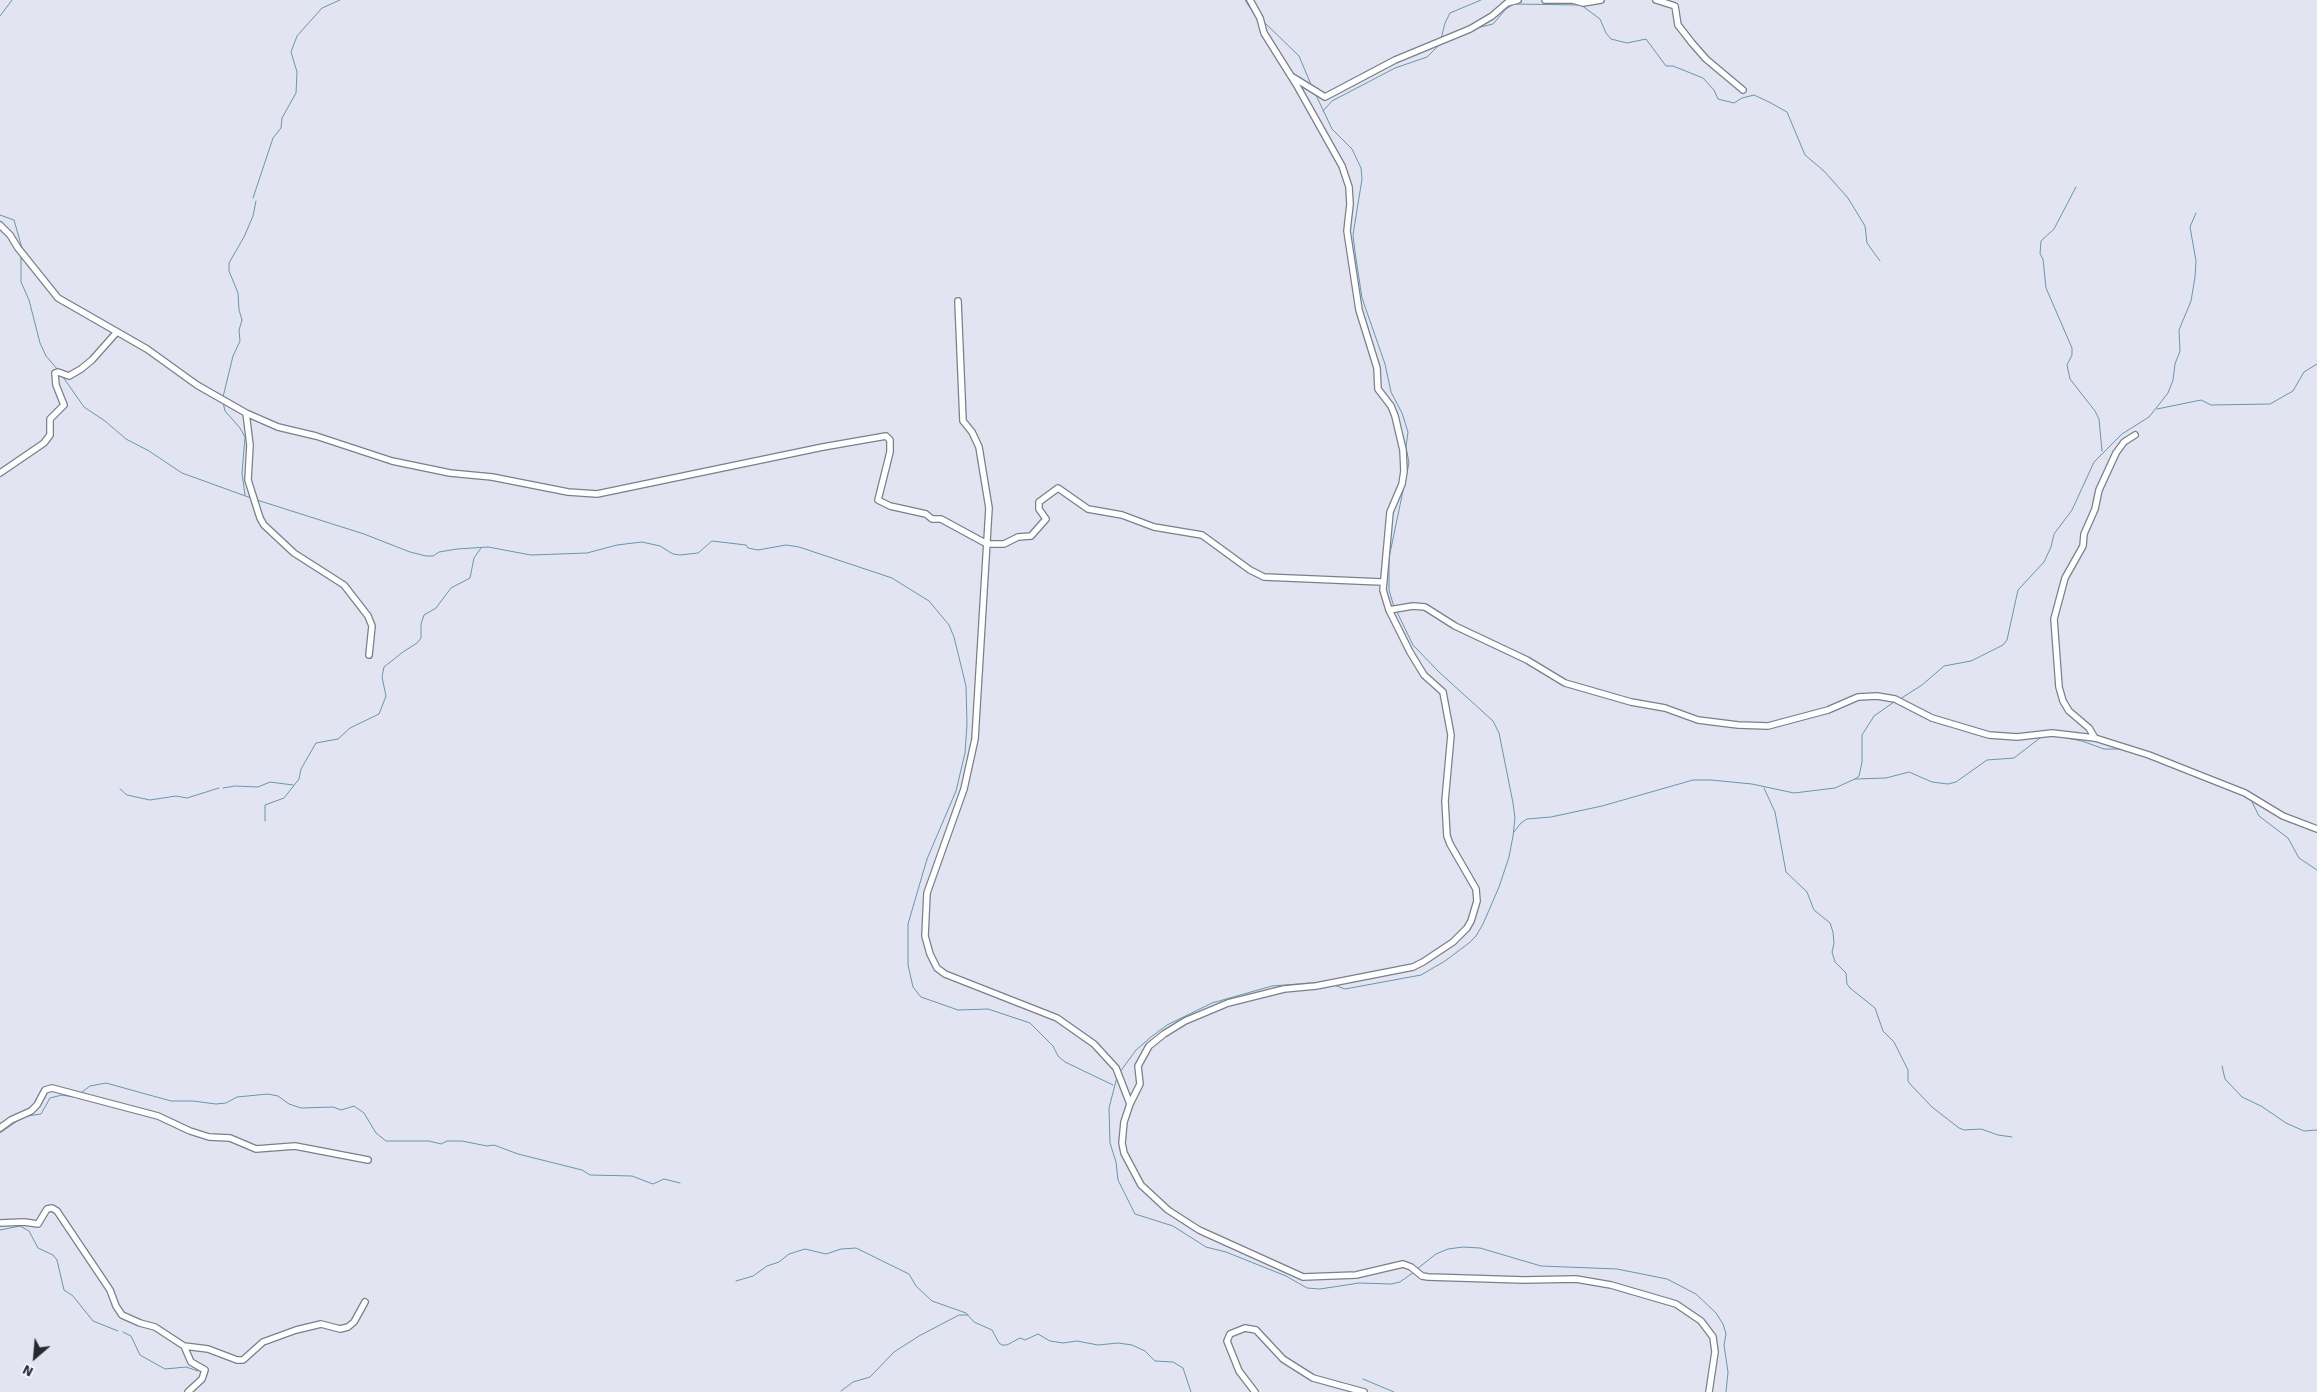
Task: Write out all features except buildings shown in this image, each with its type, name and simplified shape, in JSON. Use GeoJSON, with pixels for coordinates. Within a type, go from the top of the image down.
{"type":"FeatureCollection","features":[{"type":"Feature","properties":{"kind":"street"},"geometry":{"type":"LineString","coordinates":[[1250,0],[1260,18],[1264,33],[1291,76],[1342,166],[1348,181],[1350,204],[1347,237],[1361,322],[1375,361],[1378,389],[1391,406],[1401,439],[1404,471],[1402,484],[1390,512],[1382,582],[1389,610],[1424,675],[1442,692],[1451,735],[1446,801],[1447,836],[1477,893],[1472,921],[1453,942],[1433,957],[1413,966],[1316,986],[1284,989],[1211,1008],[1164,1034],[1144,1053],[1138,1066],[1140,1084],[1124,1122],[1122,1143],[1128,1162],[1150,1195],[1182,1220],[1199,1230],[1303,1277],[1356,1275],[1403,1264],[1411,1267],[1422,1276],[1524,1280],[1576,1279],[1612,1285],[1676,1304],[1701,1321],[1713,1336],[1715,1352],[1709,1392]]}},
{"type":"Feature","properties":{"kind":"street"},"geometry":{"type":"LineString","coordinates":[[1291,76],[1325,97],[1401,58],[1470,28],[1492,16],[1506,4],[1518,0]]}},
{"type":"Feature","properties":{"kind":"street"},"geometry":{"type":"LineString","coordinates":[[1545,0],[1573,0],[1583,3],[1601,0]]}},
{"type":"Feature","properties":{"kind":"street"},"geometry":{"type":"LineString","coordinates":[[1656,0],[1675,6],[1678,25],[1692,43],[1706,59],[1743,90]]}},
{"type":"Feature","properties":{"kind":"street"},"geometry":{"type":"LineString","coordinates":[[0,225],[10,234],[18,248],[58,298],[116,333],[147,349],[185,377],[246,413],[284,430],[316,436],[392,461],[450,473],[492,478],[580,494],[605,493],[823,447],[886,436],[890,440],[890,452],[878,500],[886,504],[926,514],[932,519],[940,519],[987,544],[1004,544],[1018,537],[1031,536],[1046,519],[1039,509],[1039,502],[1058,488],[1088,509],[1122,515],[1154,527],[1202,535],[1250,570],[1264,577],[1382,582]]}},
{"type":"Feature","properties":{"kind":"street"},"geometry":{"type":"LineString","coordinates":[[958,301],[964,422],[976,440],[982,457],[989,503],[987,544],[975,739],[964,789],[927,893],[925,936],[934,962],[945,974],[1057,1018],[1094,1044],[1116,1068],[1130,1104]]}},
{"type":"Feature","properties":{"kind":"street"},"geometry":{"type":"LineString","coordinates":[[0,473],[7,470],[48,439],[50,435],[50,419],[64,405],[56,385],[55,373],[58,372],[69,376],[81,369],[92,360],[116,333]]}},
{"type":"Feature","properties":{"kind":"street"},"geometry":{"type":"LineString","coordinates":[[246,413],[250,446],[248,480],[260,518],[264,525],[294,553],[344,585],[370,621],[372,634],[369,655]]}},
{"type":"Feature","properties":{"kind":"street"},"geometry":{"type":"LineString","coordinates":[[2095,738],[2090,728],[2069,711],[2063,701],[2059,687],[2054,619],[2065,578],[2083,546],[2084,534],[2095,508],[2099,490],[2116,453],[2124,442],[2135,435]]}},
{"type":"Feature","properties":{"kind":"street"},"geometry":{"type":"LineString","coordinates":[[1389,610],[1413,606],[1425,607],[1455,626],[1527,660],[1565,683],[1631,702],[1665,708],[1698,720],[1738,725],[1768,726],[1823,711],[1858,697],[1877,696],[1895,699],[1932,718],[1989,735],[2017,737],[2052,733],[2095,738],[2149,755],[2239,791],[2284,816],[2317,829]]}},
{"type":"Feature","properties":{"kind":"street"},"geometry":{"type":"LineString","coordinates":[[0,1128],[11,1120],[31,1111],[37,1105],[45,1090],[52,1088],[158,1116],[190,1131],[209,1137],[230,1138],[256,1149],[295,1146],[368,1160]]}},
{"type":"Feature","properties":{"kind":"street"},"geometry":{"type":"LineString","coordinates":[[0,1223],[24,1222],[38,1224],[48,1210],[55,1210],[110,1290],[116,1306],[122,1315],[140,1323],[155,1326],[184,1346],[208,1350],[237,1360],[243,1360],[263,1342],[296,1330],[320,1324],[340,1329],[348,1327],[354,1322],[365,1302]]}},
{"type":"Feature","properties":{"kind":"street"},"geometry":{"type":"LineString","coordinates":[[1255,1392],[1239,1372],[1227,1341],[1230,1334],[1245,1328],[1256,1330],[1283,1359],[1313,1378],[1364,1392]]}},
{"type":"Feature","properties":{"kind":"street"},"geometry":{"type":"LineString","coordinates":[[184,1346],[191,1362],[203,1368],[205,1373],[202,1379],[188,1392]]}},
{"type":"Feature","properties":{"kind":"waterway"},"geometry":{"type":"LineString","coordinates":[[0,16],[12,0]]}},
{"type":"Feature","properties":{"kind":"waterway"},"geometry":{"type":"LineString","coordinates":[[253,198],[273,138],[281,128],[282,118],[296,93],[297,72],[291,52],[297,36],[322,8],[340,0]]}},
{"type":"Feature","properties":{"kind":"waterway"},"geometry":{"type":"LineString","coordinates":[[1245,0],[1254,14]]}},
{"type":"Feature","properties":{"kind":"waterway"},"geometry":{"type":"LineString","coordinates":[[1441,39],[1450,13],[1481,0]]}},
{"type":"Feature","properties":{"kind":"waterway"},"geometry":{"type":"LineString","coordinates":[[1477,28],[1493,24],[1506,9],[1514,4],[1581,5],[1600,19],[1611,39],[1627,43],[1646,39],[1666,66],[1673,66],[1703,78],[1714,90],[1718,99],[1734,103],[1742,98],[1754,95],[1787,112],[1805,155],[1824,171],[1848,198],[1865,226],[1867,243],[1880,261]]}},
{"type":"Feature","properties":{"kind":"waterway"},"geometry":{"type":"LineString","coordinates":[[1265,23],[1299,56],[1312,87]]}},
{"type":"Feature","properties":{"kind":"waterway"},"geometry":{"type":"LineString","coordinates":[[1445,42],[1469,32]]}},
{"type":"Feature","properties":{"kind":"waterway"},"geometry":{"type":"LineString","coordinates":[[1323,111],[1332,101],[1395,68],[1427,57],[1439,45]]}},
{"type":"Feature","properties":{"kind":"waterway"},"geometry":{"type":"LineString","coordinates":[[1316,95],[1332,129],[1352,149],[1361,168],[1362,179],[1353,235],[1355,252],[1362,298],[1385,364],[1391,392],[1402,413],[1408,432],[1406,447],[1409,463],[1406,477]]}},
{"type":"Feature","properties":{"kind":"waterway"},"geometry":{"type":"LineString","coordinates":[[2076,187],[2054,229],[2041,241],[2040,254],[2043,259],[2046,288],[2072,348],[2072,355],[2067,365],[2070,379],[2099,419],[2102,451]]}},
{"type":"Feature","properties":{"kind":"waterway"},"geometry":{"type":"LineString","coordinates":[[223,397],[233,356],[240,341],[239,330],[242,320],[239,310],[238,293],[229,271],[229,263],[244,237],[253,216],[256,201]]}},
{"type":"Feature","properties":{"kind":"waterway"},"geometry":{"type":"LineString","coordinates":[[1900,699],[1922,685],[1944,666],[1971,661],[2003,645],[2007,640],[2018,590],[2044,562],[2051,547],[2054,534],[2072,510],[2094,462],[2122,434],[2149,417],[2168,393],[2180,351],[2179,330],[2191,301],[2195,277],[2196,261],[2190,227],[2196,213]]}},
{"type":"Feature","properties":{"kind":"waterway"},"geometry":{"type":"LineString","coordinates":[[0,215],[14,220],[22,248]]}},
{"type":"Feature","properties":{"kind":"waterway"},"geometry":{"type":"LineString","coordinates":[[21,255],[21,282],[29,300],[40,343],[46,356],[58,370]]}},
{"type":"Feature","properties":{"kind":"waterway"},"geometry":{"type":"LineString","coordinates":[[2157,409],[2201,400],[2211,405],[2270,404],[2293,391],[2304,372],[2317,364]]}},
{"type":"Feature","properties":{"kind":"waterway"},"geometry":{"type":"LineString","coordinates":[[63,377],[84,407],[105,421],[126,439],[149,451],[182,473],[251,498]]}},
{"type":"Feature","properties":{"kind":"waterway"},"geometry":{"type":"LineString","coordinates":[[223,402],[225,411],[240,428],[245,437],[242,473],[245,495]]}},
{"type":"Feature","properties":{"kind":"waterway"},"geometry":{"type":"LineString","coordinates":[[1394,607],[1389,590],[1389,558],[1404,486]]}},
{"type":"Feature","properties":{"kind":"waterway"},"geometry":{"type":"LineString","coordinates":[[257,500],[426,556],[433,556],[439,552],[457,549],[488,547],[531,555],[587,553],[617,545],[642,542],[660,546],[673,554],[680,555],[698,553],[712,541],[746,545],[748,548],[758,550],[786,545],[799,547],[892,578],[929,601],[949,625],[954,637],[966,686],[967,724],[965,753],[956,791],[927,859],[908,924],[908,965],[913,987],[921,997],[958,1010],[988,1009],[1030,1023],[1053,1046],[1058,1056],[1065,1062],[1113,1085]]}},
{"type":"Feature","properties":{"kind":"waterway"},"geometry":{"type":"LineString","coordinates":[[265,821],[265,805],[284,798],[299,779],[301,769],[316,743],[338,739],[350,728],[379,714],[386,696],[382,677],[384,667],[421,638],[421,624],[424,615],[436,608],[451,588],[470,578],[474,558],[481,548]]}},
{"type":"Feature","properties":{"kind":"waterway"},"geometry":{"type":"LineString","coordinates":[[1334,985],[1345,989],[1421,975],[1445,961],[1469,943],[1483,924],[1499,887],[1509,857],[1513,836],[1515,818],[1513,803],[1499,733],[1493,721],[1439,672],[1413,645],[1396,610]]}},
{"type":"Feature","properties":{"kind":"waterway"},"geometry":{"type":"LineString","coordinates":[[1855,779],[1859,776],[1862,762],[1862,735],[1874,716],[1894,702]]}},
{"type":"Feature","properties":{"kind":"waterway"},"geometry":{"type":"LineString","coordinates":[[1514,832],[1527,819],[1551,817],[1602,806],[1693,780],[1752,784],[1794,793],[1835,788],[1855,779],[1886,778],[1909,772],[1932,782],[1948,784],[1956,782],[1987,760],[2014,758],[2045,736]]}},
{"type":"Feature","properties":{"kind":"waterway"},"geometry":{"type":"LineString","coordinates":[[2057,736],[2082,741],[2104,749],[2121,749]]}},
{"type":"Feature","properties":{"kind":"waterway"},"geometry":{"type":"LineString","coordinates":[[2143,756],[2170,766]]}},
{"type":"Feature","properties":{"kind":"waterway"},"geometry":{"type":"LineString","coordinates":[[2197,777],[2219,786]]}},
{"type":"Feature","properties":{"kind":"waterway"},"geometry":{"type":"LineString","coordinates":[[223,788],[235,786],[258,787],[270,782],[293,785]]}},
{"type":"Feature","properties":{"kind":"waterway"},"geometry":{"type":"LineString","coordinates":[[120,789],[127,795],[150,800],[176,796],[187,798],[219,788]]}},
{"type":"Feature","properties":{"kind":"waterway"},"geometry":{"type":"LineString","coordinates":[[1764,788],[1775,812],[1786,872],[1807,892],[1814,910],[1830,923],[1833,932],[1834,943],[1832,952],[1835,962],[1846,973],[1847,984],[1850,988],[1875,1008],[1883,1031],[1894,1042],[1908,1070],[1908,1081],[1932,1107],[1959,1128],[1964,1130],[1981,1129],[1998,1135],[2012,1137]]}},
{"type":"Feature","properties":{"kind":"waterway"},"geometry":{"type":"LineString","coordinates":[[2251,800],[2259,816],[2288,838],[2299,858],[2317,870]]}},
{"type":"Feature","properties":{"kind":"waterway"},"geometry":{"type":"LineString","coordinates":[[1120,1072],[1136,1050],[1151,1037],[1167,1025],[1212,1003],[1272,986],[1323,982]]}},
{"type":"Feature","properties":{"kind":"waterway"},"geometry":{"type":"LineString","coordinates":[[2222,1066],[2225,1079],[2242,1097],[2261,1106],[2286,1123],[2304,1131],[2317,1130]]}},
{"type":"Feature","properties":{"kind":"waterway"},"geometry":{"type":"LineString","coordinates":[[1117,1077],[1109,1108],[1110,1143],[1116,1162],[1118,1180],[1135,1214],[1173,1226],[1206,1247],[1226,1252],[1286,1276],[1307,1288],[1320,1289],[1359,1283],[1391,1284],[1400,1282],[1414,1272]]}},
{"type":"Feature","properties":{"kind":"waterway"},"geometry":{"type":"LineString","coordinates":[[82,1092],[90,1086],[106,1083],[171,1101],[216,1104],[226,1103],[237,1097],[268,1094],[278,1096],[289,1104],[301,1108],[333,1107],[341,1110],[354,1106],[364,1113],[376,1133],[386,1141],[429,1141],[441,1144],[447,1141],[462,1141],[487,1146],[494,1145],[518,1154],[582,1170],[590,1175],[632,1176],[653,1184],[664,1179],[680,1183]]}},
{"type":"Feature","properties":{"kind":"waterway"},"geometry":{"type":"LineString","coordinates":[[27,1116],[41,1114],[50,1098],[62,1095],[73,1097]]}},
{"type":"Feature","properties":{"kind":"waterway"},"geometry":{"type":"LineString","coordinates":[[0,1133],[23,1117]]}},
{"type":"Feature","properties":{"kind":"waterway"},"geometry":{"type":"LineString","coordinates":[[0,1230],[20,1226],[29,1231],[38,1248],[53,1255],[57,1260],[64,1290],[73,1296],[93,1321],[118,1331]]}},
{"type":"Feature","properties":{"kind":"waterway"},"geometry":{"type":"LineString","coordinates":[[1417,1269],[1436,1254],[1448,1249],[1463,1247],[1480,1248],[1541,1266],[1617,1269],[1667,1279],[1696,1294],[1716,1313],[1723,1324],[1726,1334],[1724,1345],[1728,1372],[1726,1392]]}},
{"type":"Feature","properties":{"kind":"waterway"},"geometry":{"type":"LineString","coordinates":[[736,1281],[753,1276],[767,1266],[779,1262],[789,1254],[805,1249],[826,1254],[841,1249],[856,1248],[909,1274],[916,1286],[932,1301],[966,1313],[974,1322],[992,1330],[1002,1345],[1007,1345],[1020,1338],[1025,1340],[1038,1334],[1050,1341],[1063,1343],[1077,1341],[1098,1345],[1118,1343],[1132,1345],[1145,1351],[1155,1361],[1173,1362],[1183,1368],[1191,1392]]}},
{"type":"Feature","properties":{"kind":"waterway"},"geometry":{"type":"LineString","coordinates":[[841,1391],[853,1382],[870,1377],[894,1352],[919,1336],[959,1315],[968,1315]]}},
{"type":"Feature","properties":{"kind":"waterway"},"geometry":{"type":"LineString","coordinates":[[123,1332],[131,1336],[140,1355],[165,1369],[186,1367],[198,1371]]}},
{"type":"Feature","properties":{"kind":"waterway"},"geometry":{"type":"LineString","coordinates":[[1363,1379],[1394,1392]]}}]}
